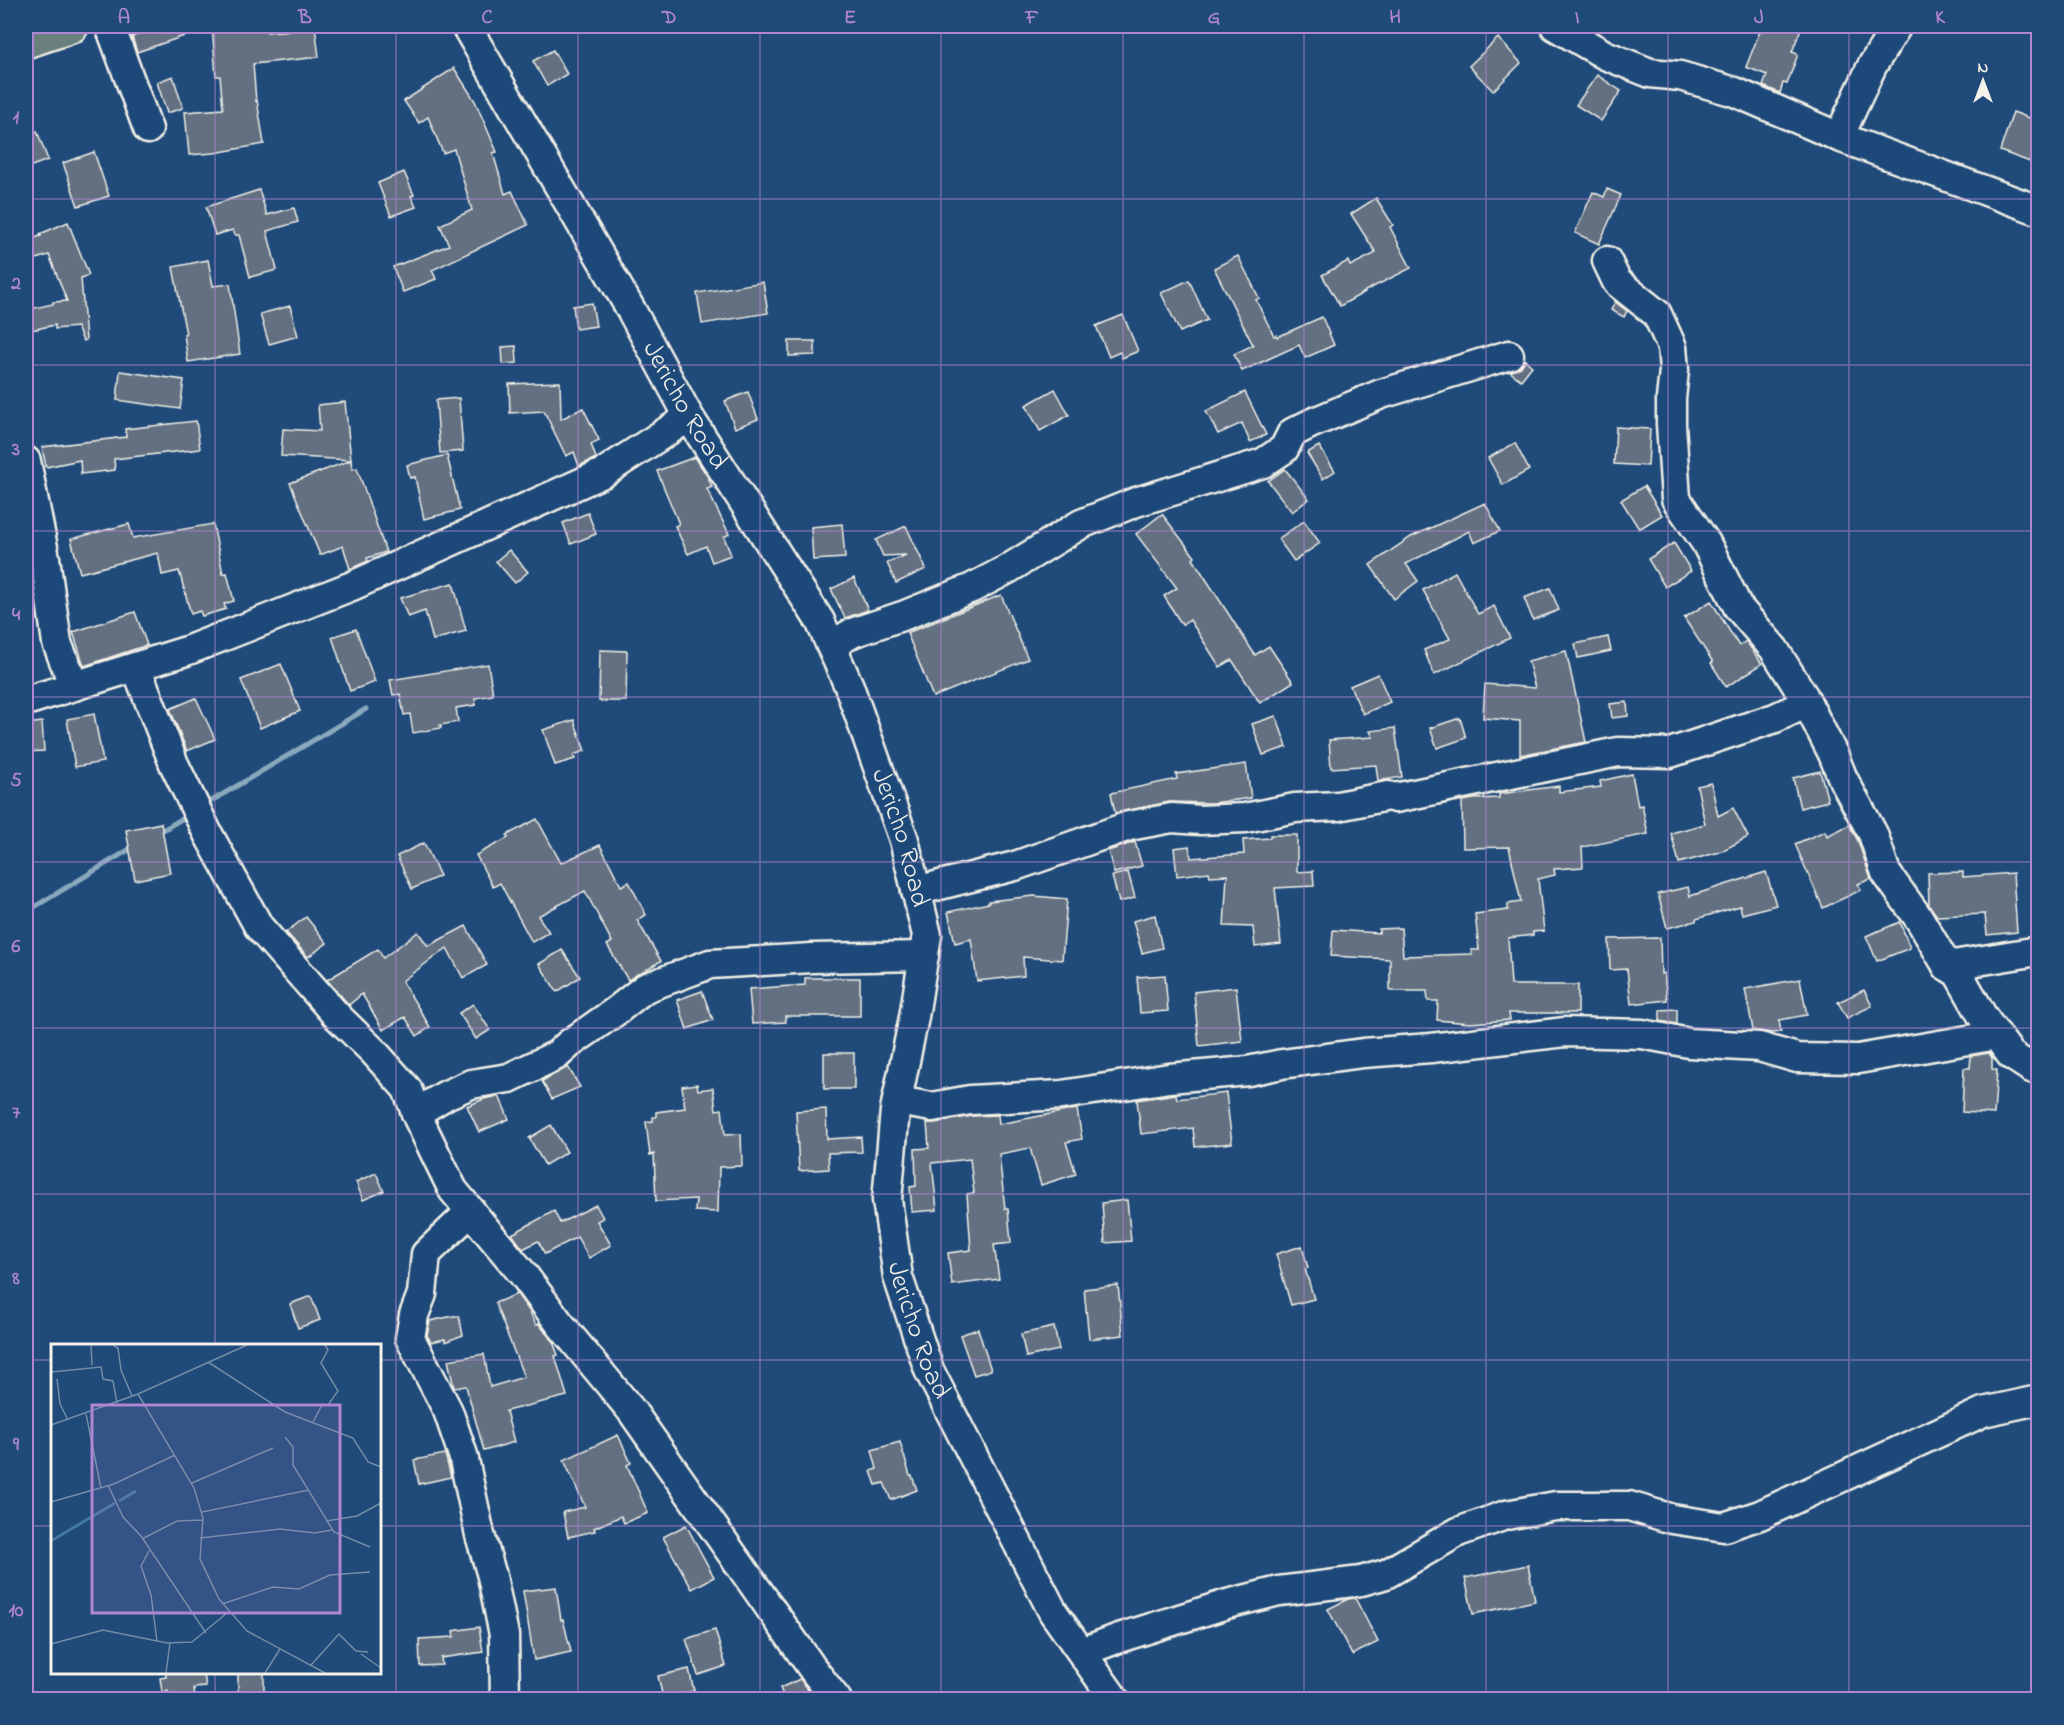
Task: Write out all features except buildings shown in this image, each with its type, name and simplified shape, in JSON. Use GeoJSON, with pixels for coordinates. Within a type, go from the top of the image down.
{"type":"FeatureCollection","features":[{"type":"Feature","properties":{"kind":"main road"},"geometry":{"type":"LineString","coordinates":[[26,41],[71,26]]}},
{"type":"Feature","properties":{"kind":"street"},"geometry":{"type":"LineString","coordinates":[[110,26],[148,129]]}},
{"type":"Feature","properties":{"kind":"street","name":"Jericho Road"},"geometry":{"type":"LineString","coordinates":[[466,26],[630,308],[689,417],[820,621],[849,686],[904,840],[927,935],[897,1101],[887,1200],[898,1277],[928,1370],[1053,1612],[1115,1700]]}},
{"type":"Feature","properties":{"kind":"street"},"geometry":{"type":"LineString","coordinates":[[1555,26],[1614,58],[1650,73],[1680,76],[1735,92],[1839,137],[2038,210]]}},
{"type":"Feature","properties":{"kind":"street"},"geometry":{"type":"LineString","coordinates":[[1839,137],[1872,66],[1897,26]]}},
{"type":"Feature","properties":{"kind":"street"},"geometry":{"type":"LineString","coordinates":[[1607,261],[1617,282],[1657,314],[1672,347],[1674,370],[1671,407],[1676,499],[1706,543],[1738,607],[1774,649],[1807,703],[1843,779],[1873,834],[1886,873],[1920,920],[1947,966],[1958,973],[1983,1017],[2011,1055],[2038,1070]]}},
{"type":"Feature","properties":{"kind":"street"},"geometry":{"type":"LineString","coordinates":[[831,646],[852,633],[972,588],[1038,552],[1081,524],[1136,502],[1263,463],[1284,450],[1292,433],[1312,423],[1381,394],[1509,355]]}},
{"type":"Feature","properties":{"kind":"street"},"geometry":{"type":"LineString","coordinates":[[26,701],[186,651],[352,586],[603,473],[689,417]]}},
{"type":"Feature","properties":{"kind":"street"},"geometry":{"type":"LineString","coordinates":[[26,461],[45,558],[57,643],[74,686]]}},
{"type":"Feature","properties":{"kind":"street"},"geometry":{"type":"LineString","coordinates":[[136,667],[174,764],[208,834],[259,927],[338,1017],[374,1052],[406,1089],[453,1190],[631,1410],[794,1644],[837,1700]]}},
{"type":"Feature","properties":{"kind":"street"},"geometry":{"type":"LineString","coordinates":[[916,891],[1016,866],[1129,826],[1172,818],[1200,820],[1245,818],[1295,808],[1338,806],[1388,796],[1395,798],[1618,752],[1670,753],[1775,718],[1807,703]]}},
{"type":"Feature","properties":{"kind":"street"},"geometry":{"type":"LineString","coordinates":[[1947,966],[2038,951]]}},
{"type":"Feature","properties":{"kind":"street"},"geometry":{"type":"LineString","coordinates":[[416,1113],[446,1095],[471,1084],[509,1078],[557,1055],[645,988],[710,964],[812,958],[924,956]]}},
{"type":"Feature","properties":{"kind":"street"},"geometry":{"type":"LineString","coordinates":[[897,1101],[932,1107],[970,1100],[1062,1095],[1169,1078],[1248,1071],[1363,1053],[1431,1048],[1565,1032],[1642,1034],[1689,1043],[1759,1047],[1797,1058],[1858,1059],[1996,1035]]}},
{"type":"Feature","properties":{"kind":"street"},"geometry":{"type":"LineString","coordinates":[[471,1211],[426,1254],[422,1294],[414,1315],[410,1338],[448,1411],[463,1455],[504,1635],[505,1700]]}},
{"type":"Feature","properties":{"kind":"street"},"geometry":{"type":"LineString","coordinates":[[1082,1652],[1227,1604],[1279,1591],[1361,1581],[1386,1574],[1458,1532],[1506,1515],[1556,1506],[1629,1506],[1672,1519],[1724,1527],[1760,1515],[1983,1412],[2038,1400]]}},
{"type":"Feature","properties":{"kind":"waterway"},"geometry":{"type":"LineString","coordinates":[[203,806],[366,709]]}},
{"type":"Feature","properties":{"kind":"waterway"},"geometry":{"type":"LineString","coordinates":[[156,834],[190,814]]}},
{"type":"Feature","properties":{"kind":"waterway"},"geometry":{"type":"LineString","coordinates":[[26,912],[135,846]]}}]}
